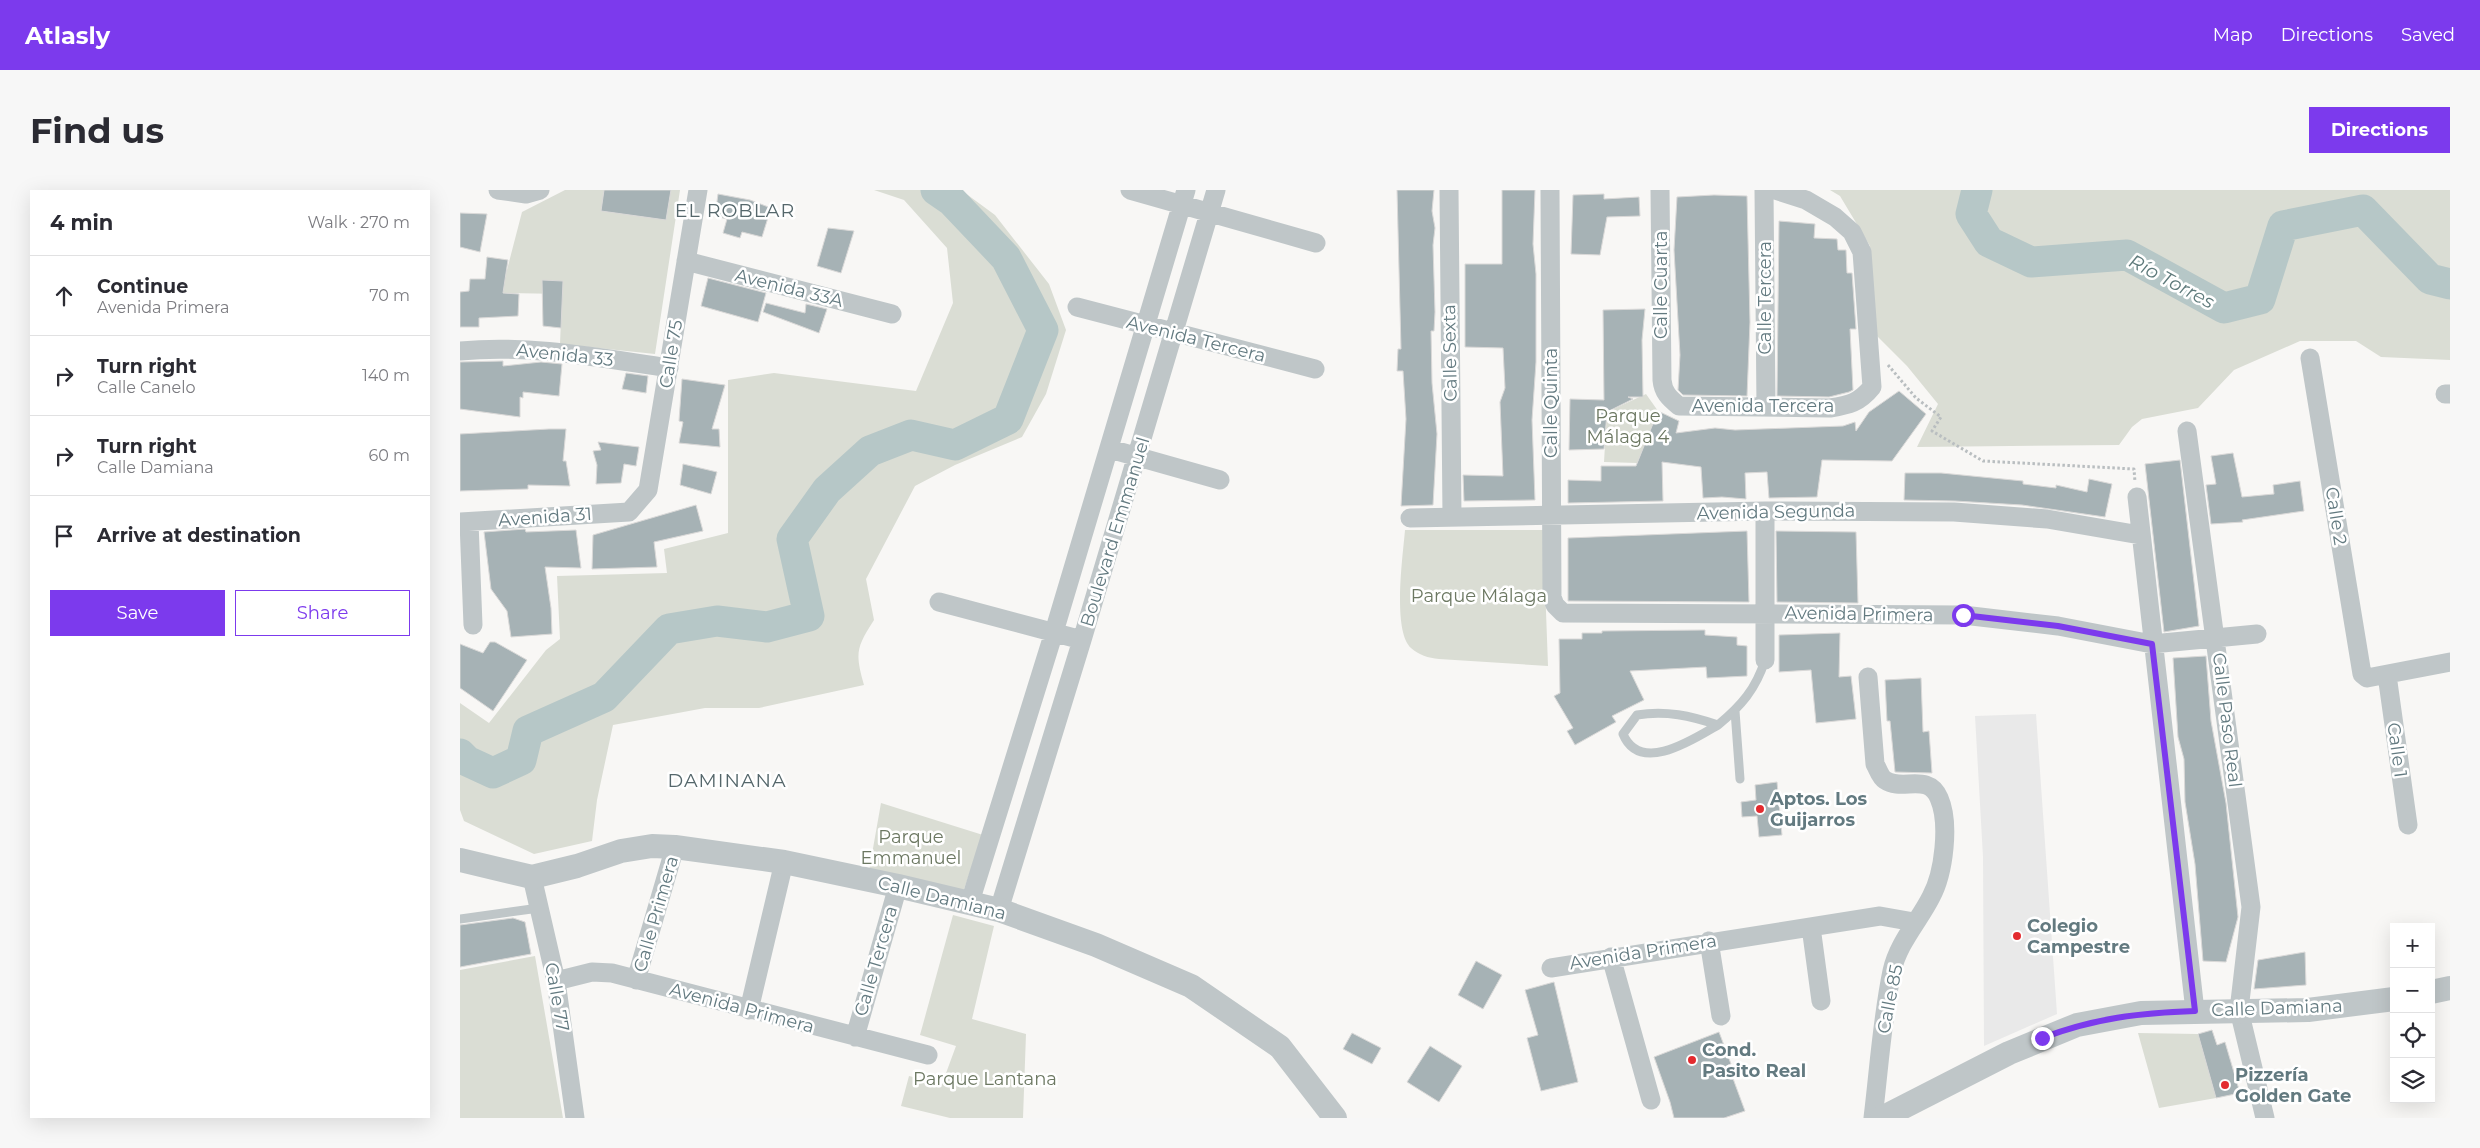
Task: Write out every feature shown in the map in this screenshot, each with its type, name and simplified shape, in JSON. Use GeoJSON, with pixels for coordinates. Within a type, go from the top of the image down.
{"type":"FeatureCollection","features":[{"type":"Feature","properties":{"kind":"street"},"geometry":{"type":"LineString","coordinates":[[498,190],[526,194],[540,190]]}},
{"type":"Feature","properties":{"kind":"street","name":"Calle 75"},"geometry":{"type":"LineString","coordinates":[[629,512],[648,490],[698,190]]}},
{"type":"Feature","properties":{"kind":"street"},"geometry":{"type":"LineString","coordinates":[[1130,190],[1184,197],[1210,212],[1316,243]]}},
{"type":"Feature","properties":{"kind":"street","name":"Boulevard Emmanuel"},"geometry":{"type":"LineString","coordinates":[[999,910],[1082,640],[1216,190]]}},
{"type":"Feature","properties":{"kind":"street","name":"Calle Sexta"},"geometry":{"type":"LineString","coordinates":[[1448,190],[1452,517]]}},
{"type":"Feature","properties":{"kind":"street","name":"Calle Quinta"},"geometry":{"type":"LineString","coordinates":[[1550,190],[1552,597],[1555,605],[1563,612]]}},
{"type":"Feature","properties":{"kind":"street","name":"Calle Cuarta"},"geometry":{"type":"LineString","coordinates":[[1660,190],[1662,380]]}},
{"type":"Feature","properties":{"kind":"street","name":"Calle Tercera"},"geometry":{"type":"LineString","coordinates":[[1764,190],[1766,407]]}},
{"type":"Feature","properties":{"kind":"street"},"geometry":{"type":"LineString","coordinates":[[1775,190],[1806,200],[1835,217],[1852,232],[1862,252],[1870,346]]}},
{"type":"Feature","properties":{"kind":"street","name":"Boulevard Emmanuel"},"geometry":{"type":"LineString","coordinates":[[970,902],[1110,448],[1184,197]]}},
{"type":"Feature","properties":{"kind":"street","name":"Avenida 33A"},"geometry":{"type":"LineString","coordinates":[[686,261],[892,314]]}},
{"type":"Feature","properties":{"kind":"street","name":"Avenida Tercera"},"geometry":{"type":"LineString","coordinates":[[1077,307],[1174,334],[1315,369]]}},
{"type":"Feature","properties":{"kind":"street","name":"Avenida Tercera"},"geometry":{"type":"LineString","coordinates":[[1662,380],[1663,389],[1679,406],[1830,408],[1852,405],[1863,398],[1872,387],[1870,346]]}},
{"type":"Feature","properties":{"kind":"street","name":"Avenida 33"},"geometry":{"type":"LineString","coordinates":[[460,351],[493,348],[558,352],[669,368]]}},
{"type":"Feature","properties":{"kind":"street","name":"Calle 2"},"geometry":{"type":"LineString","coordinates":[[2310,358],[2362,674],[2367,678],[2387,675]]}},
{"type":"Feature","properties":{"kind":"street","name":"Calle Paso Real"},"geometry":{"type":"LineString","coordinates":[[2187,431],[2251,907],[2239,1010]]}},
{"type":"Feature","properties":{"kind":"street"},"geometry":{"type":"LineString","coordinates":[[1110,448],[1220,480]]}},
{"type":"Feature","properties":{"kind":"street"},"geometry":{"type":"LineString","coordinates":[[2137,497],[2152,644],[2195,1011]]}},
{"type":"Feature","properties":{"kind":"street"},"geometry":{"type":"LineString","coordinates":[[1765,511],[1765,660]]}},
{"type":"Feature","properties":{"kind":"street","name":"Avenida Segunda"},"geometry":{"type":"LineString","coordinates":[[1410,518],[1765,511],[1954,512],[2047,519],[2140,535]]}},
{"type":"Feature","properties":{"kind":"street","name":"Avenida 31"},"geometry":{"type":"LineString","coordinates":[[464,522],[629,512]]}},
{"type":"Feature","properties":{"kind":"street"},"geometry":{"type":"LineString","coordinates":[[464,522],[473,625]]}},
{"type":"Feature","properties":{"kind":"street"},"geometry":{"type":"LineString","coordinates":[[939,602],[1082,640]]}},
{"type":"Feature","properties":{"kind":"street","name":"Avenida Primera"},"geometry":{"type":"LineString","coordinates":[[1563,612],[1963,615],[2058,626],[2152,644],[2257,634]]}},
{"type":"Feature","properties":{"kind":"street"},"geometry":{"type":"LineString","coordinates":[[2387,675],[2450,662]]}},
{"type":"Feature","properties":{"kind":"street","name":"Calle 1"},"geometry":{"type":"LineString","coordinates":[[2387,675],[2408,825]]}},
{"type":"Feature","properties":{"kind":"street","name":"Calle 85"},"geometry":{"type":"LineString","coordinates":[[1868,677],[1876,764],[1884,780],[1898,783],[1926,784],[1935,791],[1945,817],[1939,879],[1931,898],[1914,922],[1892,969],[1873,1118]]}},
{"type":"Feature","properties":{"kind":"street","name":"Calle Damiana"},"geometry":{"type":"LineString","coordinates":[[460,860],[532,876],[578,866],[621,851],[652,846],[675,847],[784,862],[999,910],[1096,945],[1191,986],[1280,1047],[1335,1118]]}},
{"type":"Feature","properties":{"kind":"street","name":"Calle Primera"},"geometry":{"type":"LineString","coordinates":[[636,980],[675,847]]}},
{"type":"Feature","properties":{"kind":"street"},"geometry":{"type":"LineString","coordinates":[[749,1010],[784,862]]}},
{"type":"Feature","properties":{"kind":"street","name":"Calle 77"},"geometry":{"type":"LineString","coordinates":[[532,876],[556,981],[575,1118]]}},
{"type":"Feature","properties":{"kind":"street","name":"Calle Tercera"},"geometry":{"type":"LineString","coordinates":[[855,1037],[898,886]]}},
{"type":"Feature","properties":{"kind":"street","name":"Avenida Primera"},"geometry":{"type":"LineString","coordinates":[[1551,968],[1611,956],[1880,916],[1914,922]]}},
{"type":"Feature","properties":{"kind":"street"},"geometry":{"type":"LineString","coordinates":[[1811,927],[1821,1001]]}},
{"type":"Feature","properties":{"kind":"street"},"geometry":{"type":"LineString","coordinates":[[1709,941],[1721,1016]]}},
{"type":"Feature","properties":{"kind":"street"},"geometry":{"type":"LineString","coordinates":[[1611,956],[1651,1100]]}},
{"type":"Feature","properties":{"kind":"street","name":"Avenida Primera"},"geometry":{"type":"LineString","coordinates":[[556,981],[592,972],[612,973],[928,1056]]}},
{"type":"Feature","properties":{"kind":"street"},"geometry":{"type":"LineString","coordinates":[[2435,991],[2450,988]]}},
{"type":"Feature","properties":{"kind":"street","name":"Calle Damiana"},"geometry":{"type":"LineString","coordinates":[[1882,1118],[2009,1053],[2077,1025],[2141,1013],[2308,1010],[2390,1000]]}},
{"type":"Feature","properties":{"kind":"street"},"geometry":{"type":"LineString","coordinates":[[2239,1010],[2265,1118]]}},
{"type":"Feature","properties":{"kind":"lane"},"geometry":{"type":"LineString","coordinates":[[1718,725],[1696,718],[1657,711],[1637,715],[1623,734],[1626,742],[1639,750],[1655,753],[1674,750],[1718,725],[1735,710],[1749,696],[1756,684],[1765,660]]}},
{"type":"Feature","properties":{"kind":"lane"},"geometry":{"type":"LineString","coordinates":[[1735,710],[1740,780]]}},
{"type":"Feature","properties":{"kind":"lane"},"geometry":{"type":"LineString","coordinates":[[460,919],[539,908]]}},
{"type":"Feature","properties":{"kind":"path"},"geometry":{"type":"LineString","coordinates":[[1870,346],[1884,350],[1888,365],[1916,398],[1941,417],[1932,431],[1983,461],[2134,469]]}},
{"type":"Feature","properties":{"kind":"shaded area","name":"Colegio Campestre"},"geometry":{"type":"Polygon","coordinates":[[[2036,714],[2057,1014],[1984,1046],[1983,857],[1975,716],[2036,714]]]}},
{"type":"Feature","properties":{"kind":"green space"},"geometry":{"type":"Polygon","coordinates":[[[565,190],[604,190],[601,211],[666,220],[671,190],[680,190],[655,354],[560,344],[562,294],[501,293],[522,212],[565,190]]]}},
{"type":"Feature","properties":{"kind":"green space"},"geometry":{"type":"Polygon","coordinates":[[[874,190],[961,190],[995,215],[1049,284],[1066,330],[1046,394],[1022,437],[955,465],[915,486],[866,579],[874,620],[864,637],[859,651],[859,665],[864,685],[759,708],[705,708],[613,725],[597,800],[592,841],[534,854],[464,821],[460,810],[460,703],[489,723],[546,650],[560,639],[557,576],[667,573],[664,549],[728,533],[728,380],[774,373],[916,391],[953,303],[947,248],[904,200],[874,190]]]}},
{"type":"Feature","properties":{"kind":"green space"},"geometry":{"type":"Polygon","coordinates":[[[1830,190],[2450,190],[2450,360],[2381,357],[2356,341],[2300,341],[2234,370],[2198,408],[2142,419],[2132,427],[2119,445],[1917,447],[1938,404],[1907,366],[1877,336],[1870,246],[1840,196],[1830,190]]]}},
{"type":"Feature","properties":{"kind":"green space","name":"Parque Málaga 4"},"geometry":{"type":"Polygon","coordinates":[[[1646,394],[1658,411],[1637,463],[1604,462],[1607,412],[1646,394]]]}},
{"type":"Feature","properties":{"kind":"green space","name":"Parque Málaga"},"geometry":{"type":"Polygon","coordinates":[[[1405,530],[1543,530],[1548,666],[1435,659],[1420,654],[1411,648],[1405,639],[1400,610],[1405,530]]]}},
{"type":"Feature","properties":{"kind":"green space","name":"Parque Emmanuel"},"geometry":{"type":"Polygon","coordinates":[[[881,803],[983,835],[963,892],[869,871],[881,803]]]}},
{"type":"Feature","properties":{"kind":"green space","name":"Parque Lantana"},"geometry":{"type":"Polygon","coordinates":[[[953,915],[994,926],[972,1019],[1026,1034],[1023,1118],[950,1118],[901,1106],[909,1076],[942,1084],[956,1046],[920,1035],[953,915]]]}},
{"type":"Feature","properties":{"kind":"green space"},"geometry":{"type":"Polygon","coordinates":[[[535,956],[563,1118],[460,1118],[460,970],[535,956]]]}},
{"type":"Feature","properties":{"kind":"green space"},"geometry":{"type":"Polygon","coordinates":[[[2138,1033],[2198,1034],[2216,1098],[2159,1108],[2138,1033]]]}},
{"type":"Feature","properties":{"kind":"building"},"geometry":{"type":"Polygon","coordinates":[[[604,190],[671,190],[666,220],[601,211],[604,190]]]}},
{"type":"Feature","properties":{"kind":"building"},"geometry":{"type":"Polygon","coordinates":[[[1397,190],[1434,190],[1432,211],[1435,228],[1433,245],[1435,312],[1434,331],[1431,331],[1432,383],[1437,434],[1433,505],[1401,506],[1406,419],[1403,371],[1397,371],[1398,349],[1401,349],[1397,190]]]}},
{"type":"Feature","properties":{"kind":"building"},"geometry":{"type":"Polygon","coordinates":[[[1502,190],[1535,190],[1533,244],[1536,274],[1536,362],[1532,420],[1535,500],[1464,501],[1463,475],[1503,476],[1500,402],[1505,388],[1503,348],[1465,347],[1465,264],[1502,264],[1502,190]]]}},
{"type":"Feature","properties":{"kind":"building"},"geometry":{"type":"Polygon","coordinates":[[[718,194],[750,200],[771,208],[762,237],[742,232],[740,238],[723,233],[727,219],[715,216],[718,194]]]}},
{"type":"Feature","properties":{"kind":"building"},"geometry":{"type":"Polygon","coordinates":[[[1604,194],[1604,199],[1639,197],[1640,216],[1607,217],[1600,255],[1571,254],[1573,195],[1604,194]]]}},
{"type":"Feature","properties":{"kind":"building"},"geometry":{"type":"Polygon","coordinates":[[[1747,196],[1750,322],[1747,396],[1683,395],[1678,390],[1680,355],[1674,250],[1677,197],[1747,196]]]}},
{"type":"Feature","properties":{"kind":"building"},"geometry":{"type":"Polygon","coordinates":[[[460,213],[487,214],[480,252],[460,247],[460,213]]]}},
{"type":"Feature","properties":{"kind":"building"},"geometry":{"type":"Polygon","coordinates":[[[1779,221],[1815,224],[1814,238],[1837,239],[1838,250],[1846,250],[1847,273],[1852,273],[1856,329],[1850,329],[1853,390],[1849,392],[1829,397],[1777,396],[1779,221]]]}},
{"type":"Feature","properties":{"kind":"building"},"geometry":{"type":"Polygon","coordinates":[[[828,228],[854,231],[841,273],[817,266],[828,228]]]}},
{"type":"Feature","properties":{"kind":"building"},"geometry":{"type":"Polygon","coordinates":[[[487,257],[508,260],[503,293],[519,294],[518,316],[479,318],[479,327],[460,327],[460,292],[469,291],[470,279],[485,279],[487,257]]]}},
{"type":"Feature","properties":{"kind":"building"},"geometry":{"type":"Polygon","coordinates":[[[708,278],[766,293],[758,322],[701,306],[708,278]]]}},
{"type":"Feature","properties":{"kind":"building"},"geometry":{"type":"Polygon","coordinates":[[[542,280],[563,281],[561,328],[543,326],[542,280]]]}},
{"type":"Feature","properties":{"kind":"building"},"geometry":{"type":"Polygon","coordinates":[[[766,303],[805,313],[806,304],[827,309],[819,333],[763,312],[766,303]]]}},
{"type":"Feature","properties":{"kind":"building"},"geometry":{"type":"Polygon","coordinates":[[[1645,309],[1642,340],[1643,397],[1628,397],[1633,399],[1607,412],[1604,449],[1569,450],[1570,399],[1604,400],[1603,310],[1645,309]]]}},
{"type":"Feature","properties":{"kind":"building"},"geometry":{"type":"Polygon","coordinates":[[[503,361],[503,366],[541,362],[562,364],[559,396],[523,392],[523,398],[520,397],[520,417],[460,409],[460,362],[503,361]]]}},
{"type":"Feature","properties":{"kind":"building"},"geometry":{"type":"Polygon","coordinates":[[[626,373],[648,376],[646,393],[622,389],[626,373]]]}},
{"type":"Feature","properties":{"kind":"building"},"geometry":{"type":"Polygon","coordinates":[[[682,379],[725,385],[712,429],[719,429],[720,447],[679,443],[683,422],[679,421],[682,379]]]}},
{"type":"Feature","properties":{"kind":"building"},"geometry":{"type":"Polygon","coordinates":[[[1899,391],[1926,414],[1892,461],[1822,460],[1817,497],[1769,498],[1767,472],[1745,473],[1746,499],[1703,498],[1701,467],[1662,462],[1663,501],[1568,503],[1568,480],[1601,481],[1601,466],[1636,466],[1658,411],[1679,421],[1676,433],[1715,428],[1735,430],[1843,426],[1855,422],[1856,431],[1869,412],[1899,391]]]}},
{"type":"Feature","properties":{"kind":"building"},"geometry":{"type":"Polygon","coordinates":[[[566,429],[563,461],[566,461],[570,486],[528,485],[528,489],[460,491],[460,434],[566,429]]]}},
{"type":"Feature","properties":{"kind":"building"},"geometry":{"type":"Polygon","coordinates":[[[598,442],[639,447],[636,466],[624,464],[621,483],[596,484],[597,465],[593,451],[601,450],[598,442]]]}},
{"type":"Feature","properties":{"kind":"building"},"geometry":{"type":"Polygon","coordinates":[[[2233,453],[2242,497],[2274,494],[2273,485],[2300,481],[2304,511],[2242,520],[2243,522],[2211,524],[2206,485],[2216,484],[2211,456],[2233,453]]]}},
{"type":"Feature","properties":{"kind":"building"},"geometry":{"type":"Polygon","coordinates":[[[2180,460],[2199,626],[2164,632],[2145,464],[2180,460]]]}},
{"type":"Feature","properties":{"kind":"building"},"geometry":{"type":"Polygon","coordinates":[[[683,464],[717,472],[711,494],[680,485],[683,464]]]}},
{"type":"Feature","properties":{"kind":"building"},"geometry":{"type":"Polygon","coordinates":[[[1905,473],[1941,473],[2023,481],[2023,484],[2056,488],[2056,485],[2087,492],[2089,479],[2112,484],[2105,517],[2022,505],[1904,500],[1905,473]]]}},
{"type":"Feature","properties":{"kind":"building"},"geometry":{"type":"Polygon","coordinates":[[[696,505],[703,531],[654,542],[657,567],[592,569],[593,535],[696,505]]]}},
{"type":"Feature","properties":{"kind":"building"},"geometry":{"type":"Polygon","coordinates":[[[525,529],[526,532],[576,530],[581,568],[545,567],[551,608],[552,634],[511,637],[507,611],[491,589],[484,532],[525,529]]]}},
{"type":"Feature","properties":{"kind":"building"},"geometry":{"type":"Polygon","coordinates":[[[1747,531],[1749,602],[1568,601],[1568,538],[1747,531]]]}},
{"type":"Feature","properties":{"kind":"building"},"geometry":{"type":"Polygon","coordinates":[[[1776,531],[1856,532],[1858,603],[1777,602],[1776,531]]]}},
{"type":"Feature","properties":{"kind":"building"},"geometry":{"type":"Polygon","coordinates":[[[1705,630],[1705,635],[1737,637],[1737,645],[1747,646],[1747,676],[1707,678],[1706,667],[1630,671],[1644,700],[1612,716],[1616,722],[1575,745],[1567,731],[1573,728],[1554,696],[1560,693],[1559,639],[1582,639],[1582,633],[1602,633],[1602,631],[1705,630]]]}},
{"type":"Feature","properties":{"kind":"building"},"geometry":{"type":"Polygon","coordinates":[[[1840,633],[1839,677],[1851,676],[1856,719],[1816,723],[1811,670],[1779,672],[1779,635],[1840,633]]]}},
{"type":"Feature","properties":{"kind":"building"},"geometry":{"type":"Polygon","coordinates":[[[490,642],[495,642],[527,660],[493,711],[460,688],[460,644],[483,653],[490,642]]]}},
{"type":"Feature","properties":{"kind":"building"},"geometry":{"type":"Polygon","coordinates":[[[2206,656],[2211,721],[2226,803],[2238,917],[2226,962],[2203,961],[2195,864],[2185,802],[2184,759],[2178,737],[2173,658],[2206,656]]]}},
{"type":"Feature","properties":{"kind":"building"},"geometry":{"type":"Polygon","coordinates":[[[1921,678],[1923,732],[1929,731],[1932,773],[1895,772],[1890,721],[1887,721],[1885,680],[1921,678]]]}},
{"type":"Feature","properties":{"kind":"building","name":"Aptos. Los Guijarros"},"geometry":{"type":"Polygon","coordinates":[[[1777,782],[1782,835],[1759,837],[1757,816],[1742,817],[1741,802],[1756,800],[1755,785],[1777,782]]]}},
{"type":"Feature","properties":{"kind":"building"},"geometry":{"type":"Polygon","coordinates":[[[513,918],[525,922],[531,954],[460,967],[460,925],[513,918]]]}},
{"type":"Feature","properties":{"kind":"building"},"geometry":{"type":"Polygon","coordinates":[[[2305,952],[2306,985],[2254,989],[2258,960],[2305,952]]]}},
{"type":"Feature","properties":{"kind":"building"},"geometry":{"type":"Polygon","coordinates":[[[1476,961],[1502,975],[1483,1009],[1458,995],[1476,961]]]}},
{"type":"Feature","properties":{"kind":"building"},"geometry":{"type":"Polygon","coordinates":[[[1554,982],[1578,1082],[1541,1091],[1527,1038],[1538,1035],[1525,990],[1554,982]]]}},
{"type":"Feature","properties":{"kind":"building"},"geometry":{"type":"Polygon","coordinates":[[[2212,1030],[2217,1045],[2225,1042],[2240,1093],[2216,1098],[2198,1034],[2212,1030]]]}},
{"type":"Feature","properties":{"kind":"building"},"geometry":{"type":"Polygon","coordinates":[[[1719,1032],[1731,1064],[1728,1065],[1745,1111],[1724,1118],[1674,1118],[1654,1057],[1719,1032]]]}},
{"type":"Feature","properties":{"kind":"building"},"geometry":{"type":"Polygon","coordinates":[[[1352,1033],[1381,1048],[1372,1064],[1343,1049],[1352,1033]]]}},
{"type":"Feature","properties":{"kind":"building"},"geometry":{"type":"Polygon","coordinates":[[[1430,1046],[1462,1066],[1439,1102],[1407,1082],[1430,1046]]]}},
{"type":"Feature","properties":{"kind":"waterway","name":"Río Torres"},"geometry":{"type":"LineString","coordinates":[[460,754],[467,761],[493,773],[521,760],[528,731],[604,697],[669,629],[717,621],[767,627],[809,616],[792,539],[827,490],[870,451],[911,435],[955,445],[1008,419],[1043,330],[1006,258],[952,201],[936,190]]}},
{"type":"Feature","properties":{"kind":"waterway","name":"Río Torres"},"geometry":{"type":"LineString","coordinates":[[1977,190],[1971,214],[1989,242],[2031,262],[2127,255],[2224,308],[2260,299],[2283,226],[2363,210],[2430,279],[2450,284]]}},
{"type":"Feature","properties":{"kind":"place","name":"Aptos. Los Guijarros"},"geometry":{"type":"Point","coordinates":[1760,809]}},
{"type":"Feature","properties":{"kind":"place","name":"Colegio Campestre"},"geometry":{"type":"Point","coordinates":[2017,936]}},
{"type":"Feature","properties":{"kind":"place","name":"Cond. Pasito Real"},"geometry":{"type":"Point","coordinates":[1692,1060]}},
{"type":"Feature","properties":{"kind":"place","name":"Pizzería Golden Gate"},"geometry":{"type":"Point","coordinates":[2225,1085]}},
{"type":"Feature","properties":{"kind":"district","name":"EL ROBLAR"},"geometry":{"type":"Point","coordinates":[735,210]}},
{"type":"Feature","properties":{"kind":"district","name":"DAMINANA"},"geometry":{"type":"Point","coordinates":[727,780]}},
{"type":"Feature","properties":{"kind":"route"},"geometry":{"type":"LineString","coordinates":[[1963,615],[2058,626],[2152,644],[2195,1011],[2141,1013],[2111,1017],[2077,1025],[2042,1038]]}}]}
